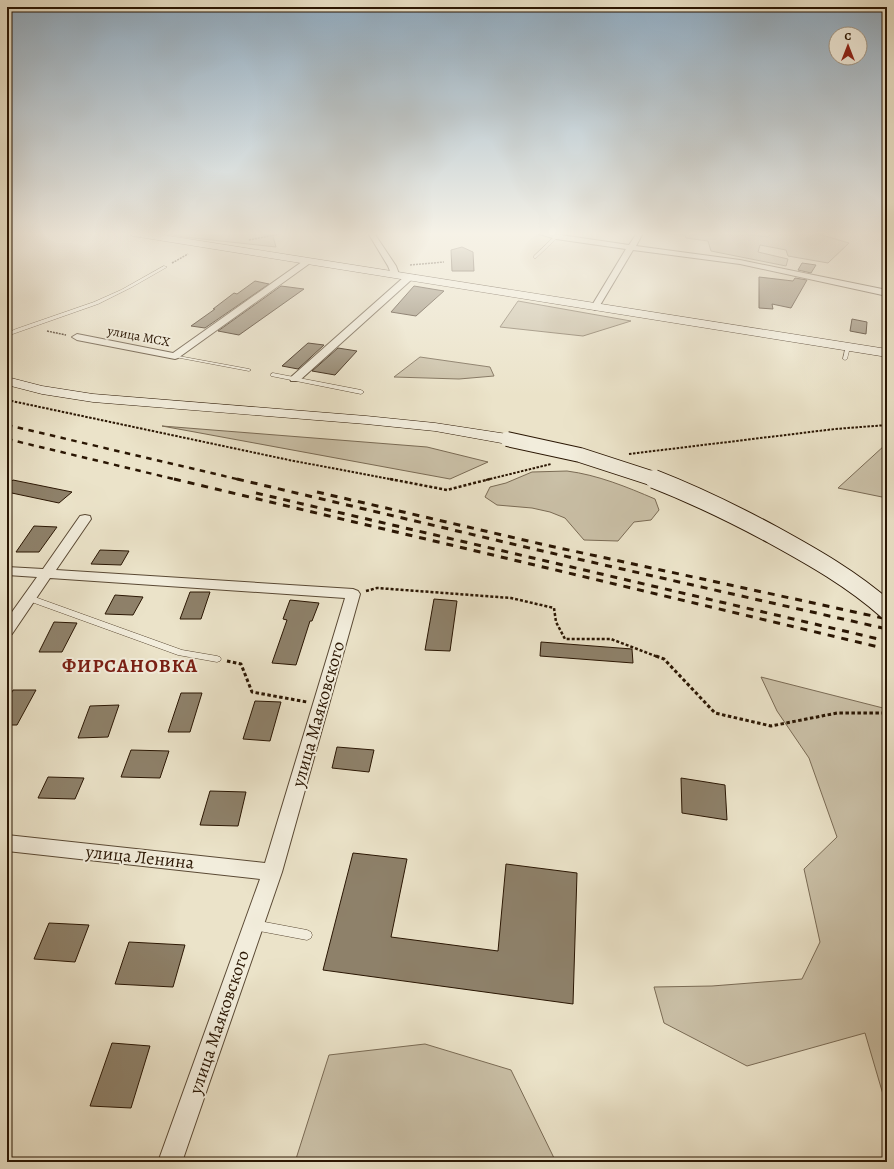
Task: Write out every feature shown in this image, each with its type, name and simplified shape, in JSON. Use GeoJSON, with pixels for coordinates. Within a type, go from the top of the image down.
{"type":"FeatureCollection","features":[{"type":"Feature","properties":{"kind":"street","name":"улица МСХ"},"geometry":{"type":"LineString","coordinates":[[78,337],[175,356],[272,288]]}},
{"type":"Feature","properties":{"kind":"street"},"geometry":{"type":"LineString","coordinates":[[295,379],[397,288]]}},
{"type":"Feature","properties":{"kind":"street"},"geometry":{"type":"LineString","coordinates":[[476,288],[595,307],[847,353],[887,353]]}},
{"type":"Feature","properties":{"kind":"street"},"geometry":{"type":"LineString","coordinates":[[595,307],[607,288]]}},
{"type":"Feature","properties":{"kind":"street"},"geometry":{"type":"LineString","coordinates":[[861,288],[887,293]]}},
{"type":"Feature","properties":{"kind":"street"},"geometry":{"type":"LineString","coordinates":[[7,381],[42,390],[93,398],[435,427],[507,439],[590,458],[669,485],[729,512],[812,556],[874,598],[887,610]]}},
{"type":"Feature","properties":{"kind":"street"},"geometry":{"type":"LineString","coordinates":[[7,630],[85,519]]}},
{"type":"Feature","properties":{"kind":"street"},"geometry":{"type":"LineString","coordinates":[[7,571],[45,575],[353,594]]}},
{"type":"Feature","properties":{"kind":"street","name":"улица Маяковского"},"geometry":{"type":"LineString","coordinates":[[170,1162],[272,872],[353,594]]}},
{"type":"Feature","properties":{"kind":"street","name":"улица Ленина"},"geometry":{"type":"LineString","coordinates":[[7,843],[272,872]]}},
{"type":"Feature","properties":{"kind":"lane"},"geometry":{"type":"LineString","coordinates":[[7,335],[27,326],[95,303],[128,288]]}},
{"type":"Feature","properties":{"kind":"lane"},"geometry":{"type":"LineString","coordinates":[[116,294],[124,296]]}},
{"type":"Feature","properties":{"kind":"lane"},"geometry":{"type":"LineString","coordinates":[[175,356],[249,370]]}},
{"type":"Feature","properties":{"kind":"lane"},"geometry":{"type":"LineString","coordinates":[[273,374],[361,392]]}},
{"type":"Feature","properties":{"kind":"lane"},"geometry":{"type":"LineString","coordinates":[[29,598],[181,653],[217,659]]}},
{"type":"Feature","properties":{"kind":"lane"},"geometry":{"type":"LineString","coordinates":[[254,925],[307,935]]}},
{"type":"Feature","properties":{"kind":"path"},"geometry":{"type":"LineString","coordinates":[[27,326],[78,337]]}},
{"type":"Feature","properties":{"kind":"path"},"geometry":{"type":"LineString","coordinates":[[7,400],[290,460],[447,490],[554,464]]}},
{"type":"Feature","properties":{"kind":"path"},"geometry":{"type":"LineString","coordinates":[[624,455],[835,429],[887,425]]}},
{"type":"Feature","properties":{"kind":"path"},"geometry":{"type":"LineString","coordinates":[[353,594],[378,588],[393,589],[511,598],[554,608],[556,622],[565,639],[611,639],[664,658],[715,713],[722,715],[771,726],[837,713],[883,713],[887,715]]}},
{"type":"Feature","properties":{"kind":"path"},"geometry":{"type":"LineString","coordinates":[[217,659],[241,664],[252,692],[321,704]]}},
{"type":"Feature","properties":{"kind":"shaded area"},"geometry":{"type":"Polygon","coordinates":[[[518,301],[631,321],[583,336],[500,327],[518,301]]]}},
{"type":"Feature","properties":{"kind":"shaded area"},"geometry":{"type":"Polygon","coordinates":[[[420,357],[490,367],[494,376],[459,379],[394,377],[420,357]]]}},
{"type":"Feature","properties":{"kind":"shaded area"},"geometry":{"type":"Polygon","coordinates":[[[162,426],[427,447],[488,462],[450,479],[162,426]]]}},
{"type":"Feature","properties":{"kind":"shaded area"},"geometry":{"type":"Polygon","coordinates":[[[885,445],[887,445],[887,498],[838,488],[885,445]]]}},
{"type":"Feature","properties":{"kind":"shaded area"},"geometry":{"type":"Polygon","coordinates":[[[567,471],[601,478],[655,499],[659,510],[651,520],[634,522],[618,541],[584,540],[565,518],[550,512],[532,508],[497,505],[485,497],[490,487],[506,483],[532,472],[567,471]]]}},
{"type":"Feature","properties":{"kind":"shaded area"},"geometry":{"type":"Polygon","coordinates":[[[761,677],[887,709],[887,1108],[865,1033],[747,1066],[664,1023],[654,987],[712,986],[802,979],[820,942],[804,869],[837,837],[809,758],[777,711],[761,677]]]}},
{"type":"Feature","properties":{"kind":"shaded area"},"geometry":{"type":"Polygon","coordinates":[[[425,1044],[511,1070],[554,1158],[566,1162],[295,1162],[329,1055],[425,1044]]]}},
{"type":"Feature","properties":{"kind":"building"},"geometry":{"type":"Polygon","coordinates":[[[246,288],[264,288],[205,328],[191,326],[234,293],[237,294],[246,288]]]}},
{"type":"Feature","properties":{"kind":"building"},"geometry":{"type":"Polygon","coordinates":[[[279,288],[304,289],[239,335],[218,331],[279,288]]]}},
{"type":"Feature","properties":{"kind":"building"},"geometry":{"type":"Polygon","coordinates":[[[413,288],[444,291],[416,316],[391,312],[413,288]]]}},
{"type":"Feature","properties":{"kind":"building"},"geometry":{"type":"Polygon","coordinates":[[[759,288],[803,288],[791,308],[772,304],[773,309],[759,308],[759,288]]]}},
{"type":"Feature","properties":{"kind":"building"},"geometry":{"type":"Polygon","coordinates":[[[852,319],[867,322],[866,334],[850,331],[852,319]]]}},
{"type":"Feature","properties":{"kind":"building"},"geometry":{"type":"Polygon","coordinates":[[[308,343],[324,345],[298,369],[282,366],[308,343]]]}},
{"type":"Feature","properties":{"kind":"building"},"geometry":{"type":"Polygon","coordinates":[[[338,348],[357,351],[335,375],[312,371],[338,348]]]}},
{"type":"Feature","properties":{"kind":"building"},"geometry":{"type":"Polygon","coordinates":[[[13,480],[72,492],[59,503],[7,492],[7,485],[13,480]]]}},
{"type":"Feature","properties":{"kind":"building"},"geometry":{"type":"Polygon","coordinates":[[[34,526],[57,527],[39,552],[16,552],[34,526]]]}},
{"type":"Feature","properties":{"kind":"building"},"geometry":{"type":"Polygon","coordinates":[[[100,550],[129,551],[121,565],[91,564],[100,550]]]}},
{"type":"Feature","properties":{"kind":"building"},"geometry":{"type":"Polygon","coordinates":[[[190,592],[210,592],[201,619],[180,619],[190,592]]]}},
{"type":"Feature","properties":{"kind":"building"},"geometry":{"type":"Polygon","coordinates":[[[115,595],[143,597],[133,615],[105,614],[115,595]]]}},
{"type":"Feature","properties":{"kind":"building"},"geometry":{"type":"Polygon","coordinates":[[[434,599],[457,601],[450,651],[425,650],[434,599]]]}},
{"type":"Feature","properties":{"kind":"building"},"geometry":{"type":"Polygon","coordinates":[[[290,600],[319,603],[312,621],[310,621],[296,665],[272,663],[287,620],[283,619],[290,600]]]}},
{"type":"Feature","properties":{"kind":"building"},"geometry":{"type":"Polygon","coordinates":[[[54,622],[77,623],[62,652],[39,652],[54,622]]]}},
{"type":"Feature","properties":{"kind":"building"},"geometry":{"type":"Polygon","coordinates":[[[541,642],[632,649],[633,663],[540,656],[541,642]]]}},
{"type":"Feature","properties":{"kind":"building"},"geometry":{"type":"Polygon","coordinates":[[[13,690],[36,690],[17,725],[7,725],[7,701],[13,690]]]}},
{"type":"Feature","properties":{"kind":"building"},"geometry":{"type":"Polygon","coordinates":[[[181,693],[202,693],[190,732],[168,732],[181,693]]]}},
{"type":"Feature","properties":{"kind":"building"},"geometry":{"type":"Polygon","coordinates":[[[255,701],[281,702],[270,741],[243,739],[255,701]]]}},
{"type":"Feature","properties":{"kind":"building"},"geometry":{"type":"Polygon","coordinates":[[[119,705],[108,737],[78,738],[90,706],[119,705]]]}},
{"type":"Feature","properties":{"kind":"building"},"geometry":{"type":"Polygon","coordinates":[[[337,747],[374,750],[369,772],[332,768],[337,747]]]}},
{"type":"Feature","properties":{"kind":"building"},"geometry":{"type":"Polygon","coordinates":[[[131,750],[169,751],[160,778],[121,777],[131,750]]]}},
{"type":"Feature","properties":{"kind":"building"},"geometry":{"type":"Polygon","coordinates":[[[48,777],[84,778],[75,799],[38,798],[48,777]]]}},
{"type":"Feature","properties":{"kind":"building"},"geometry":{"type":"Polygon","coordinates":[[[681,778],[725,785],[727,820],[682,813],[681,778]]]}},
{"type":"Feature","properties":{"kind":"building"},"geometry":{"type":"Polygon","coordinates":[[[210,791],[246,792],[238,826],[200,825],[210,791]]]}},
{"type":"Feature","properties":{"kind":"building"},"geometry":{"type":"Polygon","coordinates":[[[353,853],[407,859],[391,937],[498,951],[506,864],[577,873],[573,1004],[323,970],[353,853]]]}},
{"type":"Feature","properties":{"kind":"building"},"geometry":{"type":"Polygon","coordinates":[[[49,923],[89,925],[75,962],[34,959],[49,923]]]}},
{"type":"Feature","properties":{"kind":"building"},"geometry":{"type":"Polygon","coordinates":[[[129,942],[185,945],[173,987],[115,984],[129,942]]]}},
{"type":"Feature","properties":{"kind":"building"},"geometry":{"type":"Polygon","coordinates":[[[112,1043],[150,1046],[131,1108],[90,1106],[112,1043]]]}},
{"type":"Feature","properties":{"kind":"railway"},"geometry":{"type":"LineString","coordinates":[[7,425],[241,480]]}},
{"type":"Feature","properties":{"kind":"railway"},"geometry":{"type":"LineString","coordinates":[[7,439],[178,480]]}},
{"type":"Feature","properties":{"kind":"railway"},"geometry":{"type":"LineString","coordinates":[[174,479],[887,649]]}},
{"type":"Feature","properties":{"kind":"railway"},"geometry":{"type":"LineString","coordinates":[[237,479],[538,550],[887,629]]}},
{"type":"Feature","properties":{"kind":"railway"},"geometry":{"type":"LineString","coordinates":[[317,492],[541,544],[887,619]]}},
{"type":"Feature","properties":{"kind":"railway"},"geometry":{"type":"LineString","coordinates":[[256,493],[887,641]]}},
{"type":"Feature","properties":{"kind":"district","name":"ФИРСАНОВКА"},"geometry":{"type":"Point","coordinates":[130,666]}}]}
